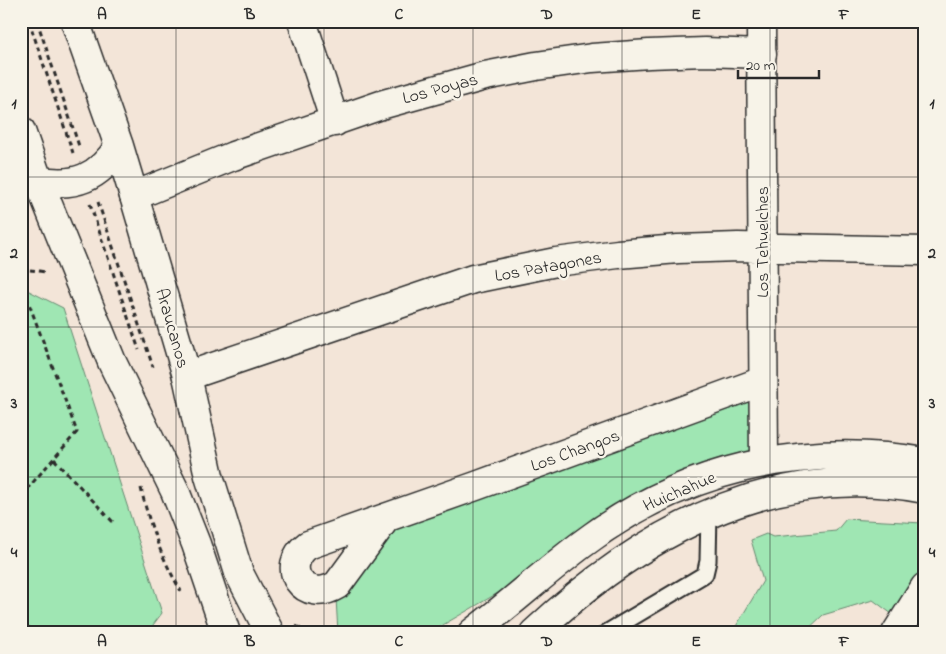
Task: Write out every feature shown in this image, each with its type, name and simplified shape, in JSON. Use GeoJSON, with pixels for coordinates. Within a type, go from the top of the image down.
{"type":"FeatureCollection","features":[{"type":"Feature","properties":{"kind":"street","name":"Araucanos"},"geometry":{"type":"LineString","coordinates":[[75,21],[119,146],[134,196],[187,376],[209,476],[239,573],[270,633]]}},
{"type":"Feature","properties":{"kind":"street"},"geometry":{"type":"LineString","coordinates":[[302,21],[335,122]]}},
{"type":"Feature","properties":{"kind":"street","name":"Los Tehuelches"},"geometry":{"type":"LineString","coordinates":[[761,21],[764,462]]}},
{"type":"Feature","properties":{"kind":"street","name":"Los Poyas"},"geometry":{"type":"LineString","coordinates":[[134,196],[233,156],[384,104],[485,76],[592,58],[705,52],[762,54]]}},
{"type":"Feature","properties":{"kind":"street"},"geometry":{"type":"LineString","coordinates":[[21,131],[30,176],[112,362],[176,491],[226,633]]}},
{"type":"Feature","properties":{"kind":"street"},"geometry":{"type":"LineString","coordinates":[[30,176],[52,183],[67,183],[86,178],[104,167],[119,146]]}},
{"type":"Feature","properties":{"kind":"street","name":"Los Patagones"},"geometry":{"type":"LineString","coordinates":[[187,376],[473,279],[556,262],[678,249],[762,247],[925,251]]}},
{"type":"Feature","properties":{"kind":"street","name":"Los Changos"},"geometry":{"type":"LineString","coordinates":[[386,518],[763,381]]}},
{"type":"Feature","properties":{"kind":"street","name":"Huichahue"},"geometry":{"type":"LineString","coordinates":[[472,633],[582,544],[618,520],[656,499],[691,483],[727,471],[764,462],[820,455],[850,454],[925,462]]}},
{"type":"Feature","properties":{"kind":"street","name":"Huichahue"},"geometry":{"type":"LineString","coordinates":[[534,633],[587,587],[630,556],[675,528],[709,512],[745,499],[781,490],[818,485],[850,483],[883,484],[925,489]]}},
{"type":"Feature","properties":{"kind":"street"},"geometry":{"type":"LineString","coordinates":[[896,633],[925,587]]}},
{"type":"Feature","properties":{"kind":"lane"},"geometry":{"type":"LineString","coordinates":[[606,633],[705,574],[708,561],[709,512]]}},
{"type":"Feature","properties":{"kind":"path"},"geometry":{"type":"LineString","coordinates":[[29,21],[155,373]]}},
{"type":"Feature","properties":{"kind":"path"},"geometry":{"type":"LineString","coordinates":[[37,21],[142,359]]}},
{"type":"Feature","properties":{"kind":"path"},"geometry":{"type":"LineString","coordinates":[[21,296],[25,293],[77,432],[21,496]]}},
{"type":"Feature","properties":{"kind":"path"},"geometry":{"type":"LineString","coordinates":[[54,459],[113,522]]}},
{"type":"Feature","properties":{"kind":"path"},"geometry":{"type":"LineString","coordinates":[[21,622],[35,633]]}},
{"type":"Feature","properties":{"kind":"green space"},"geometry":{"type":"Polygon","coordinates":[[[21,287],[63,308],[162,613],[147,633],[21,633],[21,287]]]}},
{"type":"Feature","properties":{"kind":"green space"},"geometry":{"type":"Polygon","coordinates":[[[756,391],[754,456],[604,519],[503,590],[429,633],[338,633],[336,598],[397,520],[756,391]]]}},
{"type":"Feature","properties":{"kind":"green space"},"geometry":{"type":"Polygon","coordinates":[[[846,519],[923,523],[919,576],[896,617],[873,600],[823,615],[804,633],[732,633],[763,581],[751,540],[766,534],[773,537],[836,531],[846,519]]]}}]}
